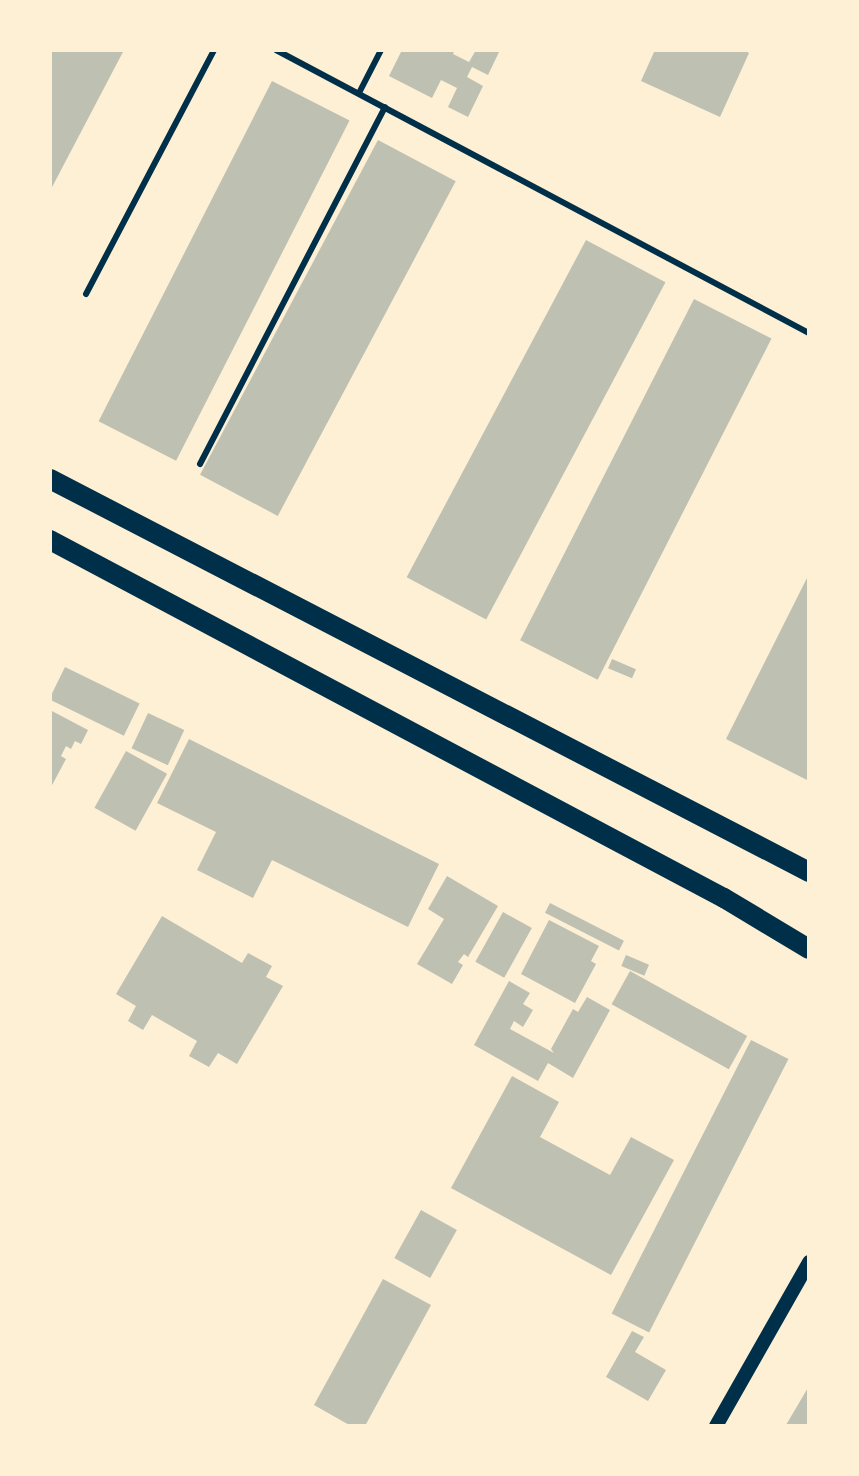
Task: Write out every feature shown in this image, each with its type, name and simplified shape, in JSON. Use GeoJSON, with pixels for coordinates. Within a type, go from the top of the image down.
{"type":"FeatureCollection","features":[{"type":"Feature","properties":{"kind":"main road"},"geometry":{"type":"LineString","coordinates":[[50,479],[809,872]]}},
{"type":"Feature","properties":{"kind":"main road"},"geometry":{"type":"LineString","coordinates":[[50,540],[724,898],[809,949]]}},
{"type":"Feature","properties":{"kind":"street"},"geometry":{"type":"LineString","coordinates":[[716,1426],[809,1262]]}},
{"type":"Feature","properties":{"kind":"lane"},"geometry":{"type":"LineString","coordinates":[[86,294],[214,50]]}},
{"type":"Feature","properties":{"kind":"lane"},"geometry":{"type":"LineString","coordinates":[[276,50],[809,333]]}},
{"type":"Feature","properties":{"kind":"lane"},"geometry":{"type":"LineString","coordinates":[[359,93],[381,50]]}},
{"type":"Feature","properties":{"kind":"lane"},"geometry":{"type":"LineString","coordinates":[[200,464],[385,107]]}},
{"type":"Feature","properties":{"kind":"building"},"geometry":{"type":"Polygon","coordinates":[[[50,50],[124,50],[50,191],[50,50]]]}},
{"type":"Feature","properties":{"kind":"building"},"geometry":{"type":"Polygon","coordinates":[[[402,50],[455,50],[453,54],[469,62],[476,50],[500,50],[488,75],[472,67],[467,77],[483,86],[468,117],[448,107],[457,88],[441,80],[432,98],[389,76],[402,50]]]}},
{"type":"Feature","properties":{"kind":"building"},"geometry":{"type":"Polygon","coordinates":[[[655,50],[743,50],[749,53],[720,117],[641,81],[655,50]]]}},
{"type":"Feature","properties":{"kind":"building"},"geometry":{"type":"Polygon","coordinates":[[[272,81],[350,120],[176,461],[99,421],[272,81]]]}},
{"type":"Feature","properties":{"kind":"building"},"geometry":{"type":"Polygon","coordinates":[[[378,140],[456,181],[278,516],[200,475],[378,140]]]}},
{"type":"Feature","properties":{"kind":"building"},"geometry":{"type":"Polygon","coordinates":[[[586,240],[665,282],[486,620],[407,577],[586,240]]]}},
{"type":"Feature","properties":{"kind":"building"},"geometry":{"type":"Polygon","coordinates":[[[694,299],[772,338],[598,680],[520,640],[694,299]]]}},
{"type":"Feature","properties":{"kind":"building"},"geometry":{"type":"Polygon","coordinates":[[[809,574],[809,777],[807,780],[726,739],[809,574]]]}},
{"type":"Feature","properties":{"kind":"building"},"geometry":{"type":"Polygon","coordinates":[[[612,659],[636,669],[632,678],[608,668],[612,659]]]}},
{"type":"Feature","properties":{"kind":"building"},"geometry":{"type":"Polygon","coordinates":[[[65,667],[140,703],[124,736],[50,700],[65,667]]]}},
{"type":"Feature","properties":{"kind":"building"},"geometry":{"type":"Polygon","coordinates":[[[50,710],[88,730],[81,744],[75,741],[71,749],[66,746],[61,756],[66,759],[50,789],[50,710]]]}},
{"type":"Feature","properties":{"kind":"building"},"geometry":{"type":"Polygon","coordinates":[[[148,713],[184,730],[168,765],[132,748],[148,713]]]}},
{"type":"Feature","properties":{"kind":"building"},"geometry":{"type":"Polygon","coordinates":[[[189,739],[439,864],[408,927],[272,860],[253,898],[197,870],[216,832],[157,803],[189,739]]]}},
{"type":"Feature","properties":{"kind":"building"},"geometry":{"type":"Polygon","coordinates":[[[126,751],[167,774],[136,831],[94,808],[126,751]]]}},
{"type":"Feature","properties":{"kind":"building"},"geometry":{"type":"Polygon","coordinates":[[[447,876],[498,906],[468,957],[464,954],[458,962],[463,965],[452,984],[417,964],[444,919],[428,909],[447,876]]]}},
{"type":"Feature","properties":{"kind":"building"},"geometry":{"type":"Polygon","coordinates":[[[550,903],[624,941],[619,950],[545,913],[550,903]]]}},
{"type":"Feature","properties":{"kind":"building"},"geometry":{"type":"Polygon","coordinates":[[[503,912],[532,928],[504,978],[475,962],[503,912]]]}},
{"type":"Feature","properties":{"kind":"building"},"geometry":{"type":"Polygon","coordinates":[[[162,916],[242,963],[248,953],[272,966],[266,977],[283,986],[237,1064],[218,1053],[209,1067],[189,1056],[197,1041],[152,1015],[143,1030],[128,1021],[136,1006],[116,994],[162,916]]]}},
{"type":"Feature","properties":{"kind":"building"},"geometry":{"type":"Polygon","coordinates":[[[549,920],[599,946],[591,961],[596,964],[575,1003],[521,974],[549,920]]]}},
{"type":"Feature","properties":{"kind":"building"},"geometry":{"type":"Polygon","coordinates":[[[626,955],[649,965],[644,976],[621,966],[626,955]]]}},
{"type":"Feature","properties":{"kind":"building"},"geometry":{"type":"Polygon","coordinates":[[[630,971],[747,1036],[729,1069],[612,1004],[630,971]]]}},
{"type":"Feature","properties":{"kind":"building"},"geometry":{"type":"Polygon","coordinates":[[[509,981],[530,993],[523,1004],[533,1010],[523,1027],[514,1021],[510,1029],[554,1053],[551,1049],[573,1009],[578,1012],[587,997],[610,1010],[573,1078],[548,1063],[538,1081],[474,1045],[509,981]]]}},
{"type":"Feature","properties":{"kind":"building"},"geometry":{"type":"Polygon","coordinates":[[[751,1040],[788,1059],[649,1333],[612,1314],[751,1040]]]}},
{"type":"Feature","properties":{"kind":"building"},"geometry":{"type":"Polygon","coordinates":[[[512,1076],[559,1102],[540,1137],[610,1175],[631,1137],[674,1160],[611,1275],[451,1188],[512,1076]]]}},
{"type":"Feature","properties":{"kind":"building"},"geometry":{"type":"Polygon","coordinates":[[[421,1210],[457,1230],[430,1278],[394,1258],[421,1210]]]}},
{"type":"Feature","properties":{"kind":"building"},"geometry":{"type":"Polygon","coordinates":[[[383,1279],[431,1305],[365,1426],[351,1426],[314,1405],[383,1279]]]}},
{"type":"Feature","properties":{"kind":"building"},"geometry":{"type":"Polygon","coordinates":[[[632,1331],[644,1337],[635,1352],[666,1370],[648,1401],[606,1377],[632,1331]]]}},
{"type":"Feature","properties":{"kind":"building"},"geometry":{"type":"Polygon","coordinates":[[[809,1386],[809,1426],[786,1425],[809,1386]]]}}]}
